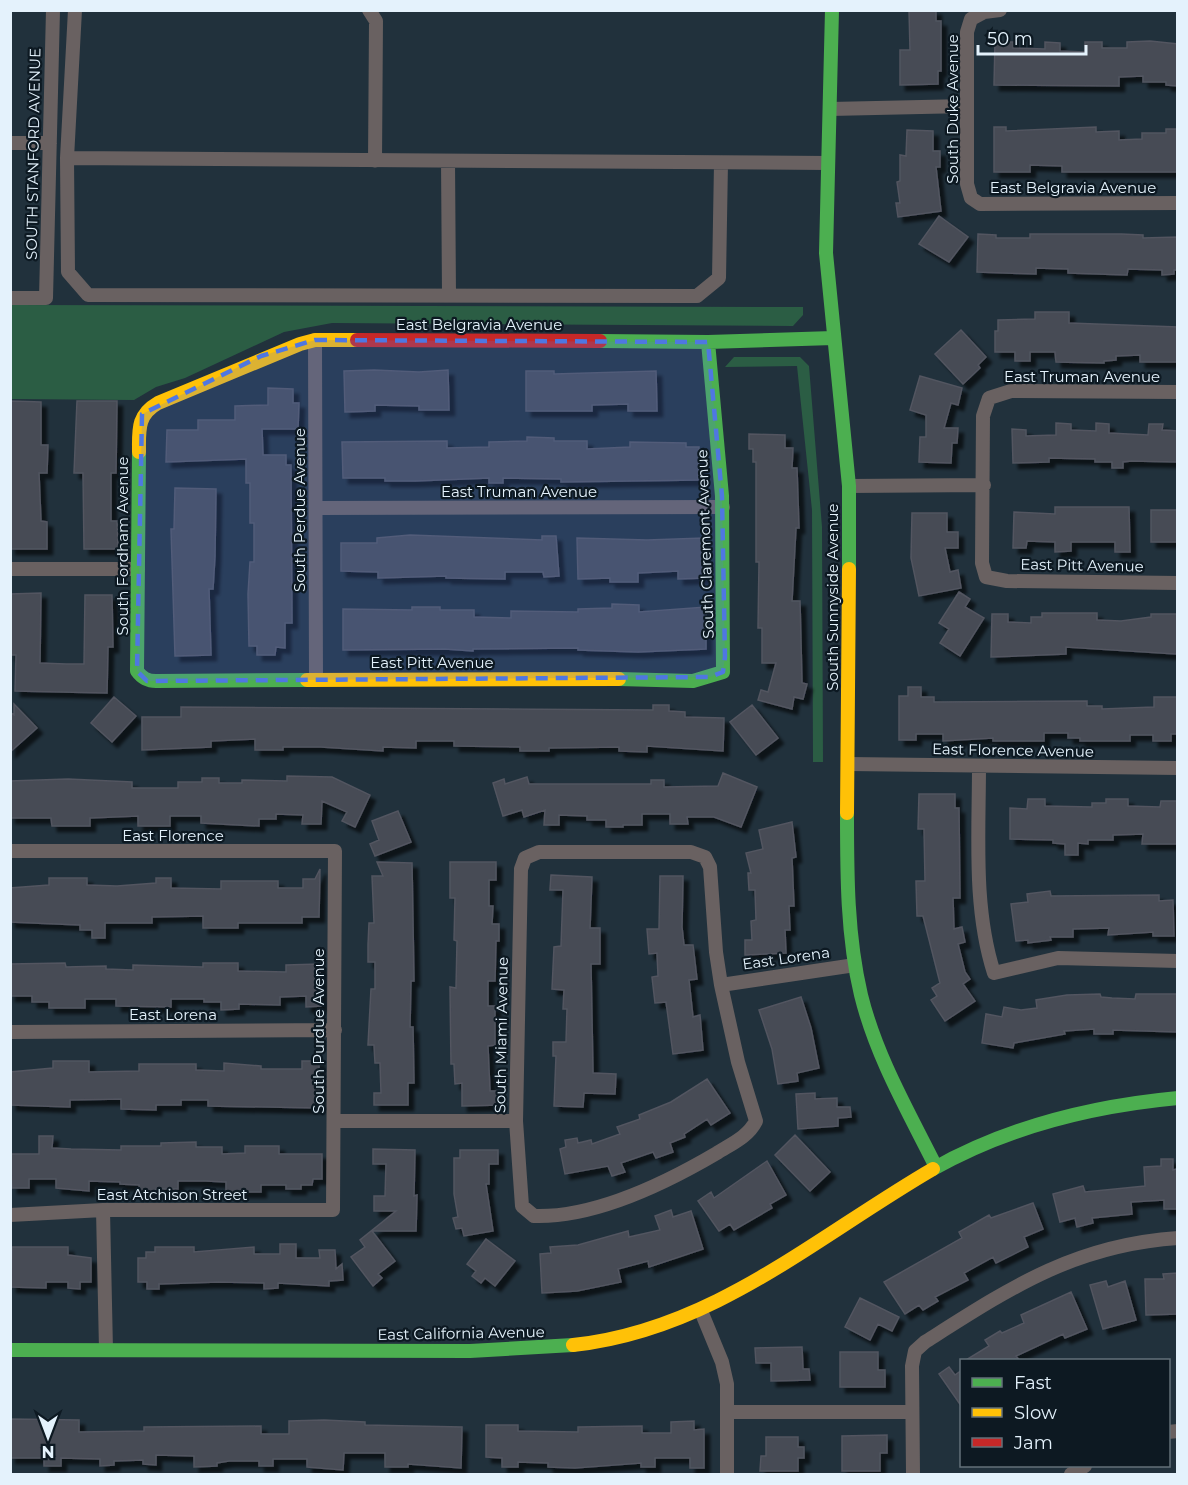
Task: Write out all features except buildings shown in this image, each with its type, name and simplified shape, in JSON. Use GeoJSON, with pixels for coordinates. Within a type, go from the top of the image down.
{"type":"FeatureCollection","features":[{"type":"Feature","properties":{"kind":"street","name":"SOUTH STANFORD AVENUE"},"geometry":{"type":"LineString","coordinates":[[10,298],[46,298],[53,10]]}},
{"type":"Feature","properties":{"kind":"street"},"geometry":{"type":"LineString","coordinates":[[75,10],[67,158],[68,272],[88,295],[697,296],[719,278],[721,163]]}},
{"type":"Feature","properties":{"kind":"street"},"geometry":{"type":"LineString","coordinates":[[369,10],[376,21],[375,161]]}},
{"type":"Feature","properties":{"kind":"street","name":"South Sunnyside Avenue"},"geometry":{"type":"LineString","coordinates":[[832,10],[826,252],[849,486],[847,898],[861,995],[881,1056],[936,1167]]}},
{"type":"Feature","properties":{"kind":"street","name":"South Duke Avenue"},"geometry":{"type":"LineString","coordinates":[[970,198],[967,184],[967,32],[971,19],[984,12],[1000,10]]}},
{"type":"Feature","properties":{"kind":"street"},"geometry":{"type":"LineString","coordinates":[[830,109],[967,106]]}},
{"type":"Feature","properties":{"kind":"street"},"geometry":{"type":"LineString","coordinates":[[10,143],[50,143]]}},
{"type":"Feature","properties":{"kind":"street"},"geometry":{"type":"LineString","coordinates":[[67,158],[828,163]]}},
{"type":"Feature","properties":{"kind":"street"},"geometry":{"type":"LineString","coordinates":[[448,161],[448,296]]}},
{"type":"Feature","properties":{"kind":"street","name":"East Belgravia Avenue"},"geometry":{"type":"LineString","coordinates":[[970,198],[980,204],[1178,203]]}},
{"type":"Feature","properties":{"kind":"street","name":"East Belgravia Avenue"},"geometry":{"type":"LineString","coordinates":[[142,414],[153,405],[207,385],[261,356],[288,346],[315,340],[708,342],[833,338]]}},
{"type":"Feature","properties":{"kind":"street","name":"South Perdue Avenue"},"geometry":{"type":"LineString","coordinates":[[315,340],[316,680]]}},
{"type":"Feature","properties":{"kind":"street","name":"South Claremont Avenue"},"geometry":{"type":"LineString","coordinates":[[708,342],[723,507],[725,657],[723,672]]}},
{"type":"Feature","properties":{"kind":"street","name":"East Truman Avenue"},"geometry":{"type":"LineString","coordinates":[[984,485],[982,416],[989,398],[1011,391],[1178,392]]}},
{"type":"Feature","properties":{"kind":"street","name":"South Fordham Avenue"},"geometry":{"type":"LineString","coordinates":[[141,677],[138,671],[138,570],[139,425],[142,414]]}},
{"type":"Feature","properties":{"kind":"street"},"geometry":{"type":"LineString","coordinates":[[849,486],[984,485]]}},
{"type":"Feature","properties":{"kind":"street","name":"East Pitt Avenue"},"geometry":{"type":"LineString","coordinates":[[984,485],[982,563],[986,577],[1007,581],[1178,583]]}},
{"type":"Feature","properties":{"kind":"street","name":"East Truman Avenue"},"geometry":{"type":"LineString","coordinates":[[316,508],[723,507]]}},
{"type":"Feature","properties":{"kind":"street"},"geometry":{"type":"LineString","coordinates":[[10,569],[138,570]]}},
{"type":"Feature","properties":{"kind":"street","name":"East Pitt Avenue"},"geometry":{"type":"LineString","coordinates":[[141,677],[160,681],[573,678],[693,681],[723,672]]}},
{"type":"Feature","properties":{"kind":"street","name":"East Florence Avenue"},"geometry":{"type":"LineString","coordinates":[[848,764],[1178,768]]}},
{"type":"Feature","properties":{"kind":"street"},"geometry":{"type":"LineString","coordinates":[[980,766],[980,890],[984,943],[994,973],[1058,958],[1178,961]]}},
{"type":"Feature","properties":{"kind":"street","name":"East Florence"},"geometry":{"type":"LineString","coordinates":[[10,851],[335,852]]}},
{"type":"Feature","properties":{"kind":"street","name":"South Purdue Avenue"},"geometry":{"type":"LineString","coordinates":[[333,1210],[335,852]]}},
{"type":"Feature","properties":{"kind":"street","name":"South Miami Avenue"},"geometry":{"type":"LineString","coordinates":[[539,852],[691,852],[705,856],[710,867],[715,943],[721,985],[738,1062],[756,1121],[745,1136],[681,1174],[632,1195],[586,1209],[543,1217],[534,1216],[527,1211],[520,1196],[516,1121],[520,869],[525,858],[539,852]]}},
{"type":"Feature","properties":{"kind":"street","name":"East Lorena"},"geometry":{"type":"LineString","coordinates":[[721,985],[855,964]]}},
{"type":"Feature","properties":{"kind":"street","name":"East Lorena"},"geometry":{"type":"LineString","coordinates":[[10,1032],[335,1030]]}},
{"type":"Feature","properties":{"kind":"street","name":"East California Avenue"},"geometry":{"type":"LineString","coordinates":[[10,1350],[494,1351],[597,1342],[639,1332],[701,1311],[753,1286],[936,1167],[984,1144],[1058,1116],[1098,1107],[1178,1098]]}},
{"type":"Feature","properties":{"kind":"street"},"geometry":{"type":"LineString","coordinates":[[335,1121],[516,1121]]}},
{"type":"Feature","properties":{"kind":"street"},"geometry":{"type":"LineString","coordinates":[[103,1210],[106,1350]]}},
{"type":"Feature","properties":{"kind":"street","name":"East Atchison Street"},"geometry":{"type":"LineString","coordinates":[[10,1215],[103,1210],[333,1210]]}},
{"type":"Feature","properties":{"kind":"street"},"geometry":{"type":"LineString","coordinates":[[913,1474],[912,1366],[915,1351],[925,1342],[1004,1292],[1073,1259],[1145,1240],[1178,1238]]}},
{"type":"Feature","properties":{"kind":"street"},"geometry":{"type":"LineString","coordinates":[[701,1311],[722,1362],[727,1384],[727,1474]]}},
{"type":"Feature","properties":{"kind":"street"},"geometry":{"type":"LineString","coordinates":[[727,1412],[912,1412]]}},
{"type":"Feature","properties":{"kind":"highlighted area"},"geometry":{"type":"Polygon","coordinates":[[[315,340],[708,342],[722,496],[725,657],[723,672],[710,677],[147,681],[137,671],[142,414],[261,356],[315,340]]]}},
{"type":"Feature","properties":{"kind":"green space"},"geometry":{"type":"Polygon","coordinates":[[[11,305],[803,307],[803,315],[793,326],[332,323],[284,332],[185,378],[156,387],[134,400],[11,399],[11,305]]]}},
{"type":"Feature","properties":{"kind":"green space"},"geometry":{"type":"Polygon","coordinates":[[[734,357],[800,357],[809,366],[822,527],[823,762],[813,762],[812,510],[797,366],[725,367],[734,357]]]}},
{"type":"Feature","properties":{"kind":"traffic: fast"},"geometry":{"type":"LineString","coordinates":[[832,10],[826,253],[849,486],[849,569]]}},
{"type":"Feature","properties":{"kind":"traffic: fast"},"geometry":{"type":"LineString","coordinates":[[600,341],[708,342],[833,338]]}},
{"type":"Feature","properties":{"kind":"traffic: fast"},"geometry":{"type":"LineString","coordinates":[[619,679],[693,681],[723,672],[722,496],[708,342]]}},
{"type":"Feature","properties":{"kind":"traffic: fast"},"geometry":{"type":"LineString","coordinates":[[139,452],[137,671],[145,679],[153,681],[307,680]]}},
{"type":"Feature","properties":{"kind":"traffic: fast"},"geometry":{"type":"LineString","coordinates":[[847,813],[850,928],[861,995],[867,1018],[884,1061],[936,1167]]}},
{"type":"Feature","properties":{"kind":"traffic: fast"},"geometry":{"type":"LineString","coordinates":[[933,1169],[991,1141],[1052,1120],[1114,1106],[1178,1098]]}},
{"type":"Feature","properties":{"kind":"traffic: fast"},"geometry":{"type":"LineString","coordinates":[[10,1350],[470,1351],[573,1345]]}},
{"type":"Feature","properties":{"kind":"traffic: slow"},"geometry":{"type":"LineString","coordinates":[[139,452],[139,430],[143,418],[158,403],[300,344],[315,340],[357,340]]}},
{"type":"Feature","properties":{"kind":"traffic: slow"},"geometry":{"type":"LineString","coordinates":[[847,813],[849,569]]}},
{"type":"Feature","properties":{"kind":"traffic: slow"},"geometry":{"type":"LineString","coordinates":[[307,680],[619,679]]}},
{"type":"Feature","properties":{"kind":"traffic: slow"},"geometry":{"type":"LineString","coordinates":[[573,1345],[624,1336],[672,1321],[718,1301],[805,1251],[933,1169]]}},
{"type":"Feature","properties":{"kind":"traffic: jam"},"geometry":{"type":"LineString","coordinates":[[357,340],[600,341]]}}]}
